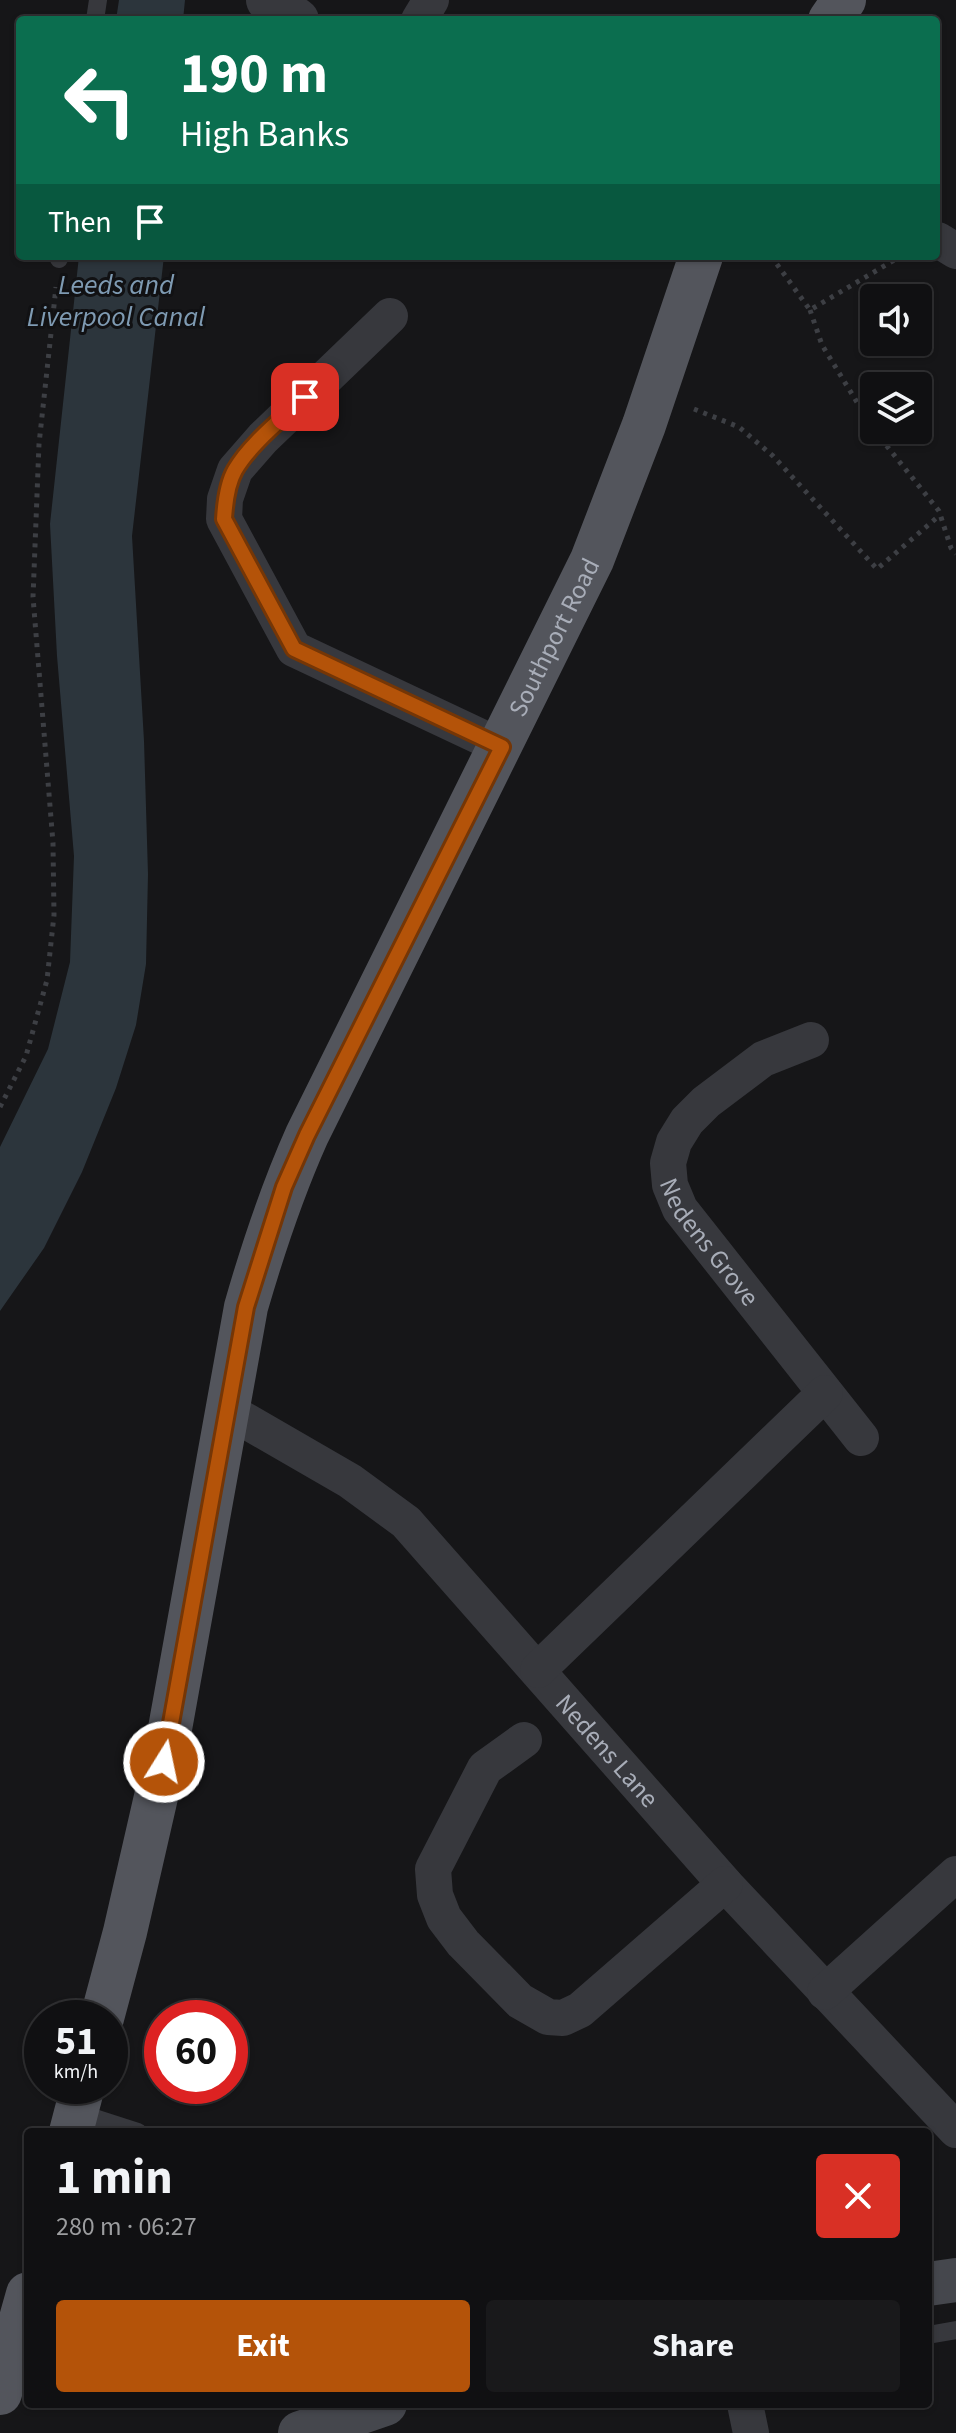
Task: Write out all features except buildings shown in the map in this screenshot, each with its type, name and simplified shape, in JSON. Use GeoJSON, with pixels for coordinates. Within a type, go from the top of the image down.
{"type":"FeatureCollection","features":[{"type":"Feature","properties":{"kind":"main road","name":"Southport Road"},"geometry":{"type":"LineString","coordinates":[[107,2000],[164,1762],[246,1307],[284,1187],[592,560],[644,425],[692,260]]}},
{"type":"Feature","properties":{"kind":"main road"},"geometry":{"type":"LineString","coordinates":[[932,2283],[956,2280]]}},
{"type":"Feature","properties":{"kind":"main road"},"geometry":{"type":"LineString","coordinates":[[0,2393],[8,2337],[24,2303]]}},
{"type":"Feature","properties":{"kind":"main road"},"geometry":{"type":"LineString","coordinates":[[300,2433],[373,2408]]}},
{"type":"Feature","properties":{"kind":"street"},"geometry":{"type":"LineString","coordinates":[[268,0],[291,16]]}},
{"type":"Feature","properties":{"kind":"street"},"geometry":{"type":"LineString","coordinates":[[390,316],[263,438],[235,470],[225,499],[224,519],[294,649],[502,747]]}},
{"type":"Feature","properties":{"kind":"street","name":"Nedens Grove"},"geometry":{"type":"LineString","coordinates":[[811,1040],[763,1059],[706,1102],[687,1121],[674,1142],[668,1163],[670,1185],[680,1209],[861,1438]]}},
{"type":"Feature","properties":{"kind":"street"},"geometry":{"type":"LineString","coordinates":[[538,1670],[825,1393]]}},
{"type":"Feature","properties":{"kind":"street","name":"Nedens Lane"},"geometry":{"type":"LineString","coordinates":[[227,1410],[350,1481],[406,1522],[725,1884],[956,2130]]}},
{"type":"Feature","properties":{"kind":"street"},"geometry":{"type":"LineString","coordinates":[[524,1740],[485,1768],[433,1869],[435,1895],[444,1918],[463,1943],[520,2001],[548,2017],[563,2018],[580,2010],[725,1884]]}},
{"type":"Feature","properties":{"kind":"street"},"geometry":{"type":"LineString","coordinates":[[825,1992],[956,1874]]}},
{"type":"Feature","properties":{"kind":"street"},"geometry":{"type":"LineString","coordinates":[[746,2408],[751,2433]]}},
{"type":"Feature","properties":{"kind":"lane"},"geometry":{"type":"LineString","coordinates":[[77,2110],[127,2128]]}},
{"type":"Feature","properties":{"kind":"lane"},"geometry":{"type":"LineString","coordinates":[[932,2334],[956,2330]]}},
{"type":"Feature","properties":{"kind":"path"},"geometry":{"type":"LineString","coordinates":[[0,1107],[26,1056],[47,980],[54,915],[53,843],[33,597],[39,444],[60,260]]}},
{"type":"Feature","properties":{"kind":"path"},"geometry":{"type":"LineString","coordinates":[[774,260],[810,310],[822,345],[860,407]]}},
{"type":"Feature","properties":{"kind":"path"},"geometry":{"type":"LineString","coordinates":[[810,310],[894,260]]}},
{"type":"Feature","properties":{"kind":"path"},"geometry":{"type":"LineString","coordinates":[[694,409],[739,427],[773,456],[877,569],[940,515]]}},
{"type":"Feature","properties":{"kind":"path"},"geometry":{"type":"LineString","coordinates":[[885,444],[940,515],[956,554]]}},
{"type":"Feature","properties":{"kind":"water"},"geometry":{"type":"Polygon","coordinates":[[[119,0],[185,0],[183,16],[117,16],[119,0]]]}},
{"type":"Feature","properties":{"kind":"water","name":"Leeds and Liverpool Canal"},"geometry":{"type":"Polygon","coordinates":[[[79,260],[164,260],[132,536],[144,741],[148,874],[146,964],[136,1025],[116,1088],[82,1172],[44,1248],[0,1311],[0,1147],[48,1049],[70,962],[74,856],[57,656],[50,524],[79,260]]]}},
{"type":"Feature","properties":{"kind":"route"},"geometry":{"type":"LineString","coordinates":[[164,1762],[246,1307],[265,1240],[307,1135],[502,747],[294,649],[224,519],[225,499],[235,470],[305,397]]}}]}
